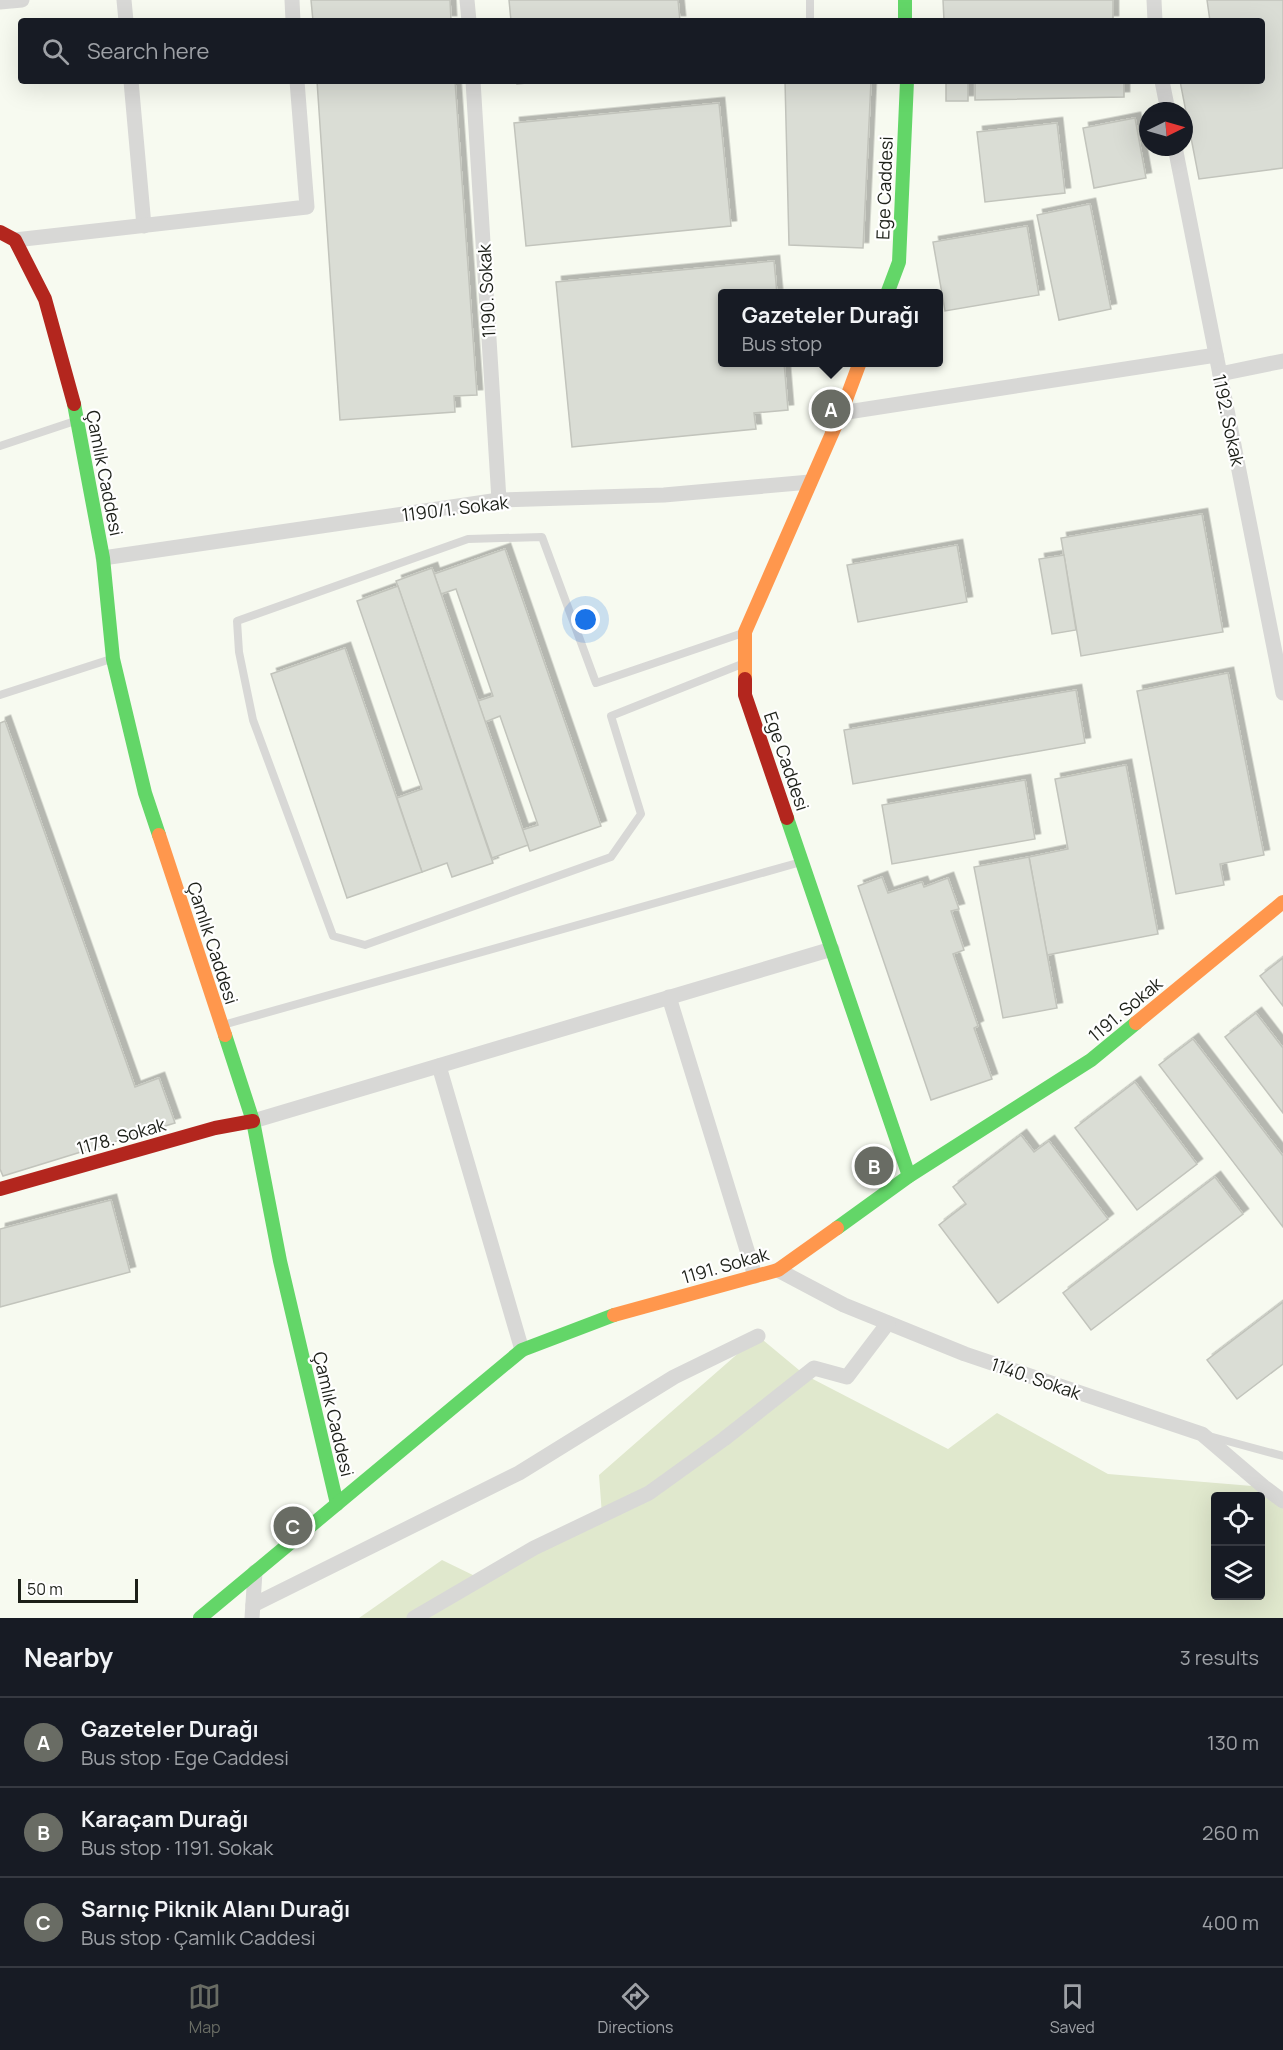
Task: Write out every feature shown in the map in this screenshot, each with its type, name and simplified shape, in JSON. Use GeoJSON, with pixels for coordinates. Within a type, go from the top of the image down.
{"type":"FeatureCollection","features":[{"type":"Feature","properties":{"kind":"street"},"geometry":{"type":"LineString","coordinates":[[0,2],[22,0]]}},
{"type":"Feature","properties":{"kind":"street"},"geometry":{"type":"LineString","coordinates":[[124,0],[126,18]]}},
{"type":"Feature","properties":{"kind":"street"},"geometry":{"type":"LineString","coordinates":[[291,0],[293,18]]}},
{"type":"Feature","properties":{"kind":"street"},"geometry":{"type":"LineString","coordinates":[[467,0],[469,18]]}},
{"type":"Feature","properties":{"kind":"street"},"geometry":{"type":"LineString","coordinates":[[905,0],[905,18]]}},
{"type":"Feature","properties":{"kind":"street"},"geometry":{"type":"LineString","coordinates":[[1154,0],[1155,18]]}},
{"type":"Feature","properties":{"kind":"street"},"geometry":{"type":"LineString","coordinates":[[131,84],[144,226]]}},
{"type":"Feature","properties":{"kind":"street"},"geometry":{"type":"LineString","coordinates":[[0,232],[15,240],[307,207],[297,84]]}},
{"type":"Feature","properties":{"kind":"street","name":"1190. Sokak"},"geometry":{"type":"LineString","coordinates":[[473,84],[499,500]]}},
{"type":"Feature","properties":{"kind":"street","name":"Ege Caddesi"},"geometry":{"type":"LineString","coordinates":[[889,289],[899,262],[906,84]]}},
{"type":"Feature","properties":{"kind":"street"},"geometry":{"type":"LineString","coordinates":[[1163,84],[1166,102]]}},
{"type":"Feature","properties":{"kind":"street","name":"1192. Sokak"},"geometry":{"type":"LineString","coordinates":[[1177,156],[1283,693]]}},
{"type":"Feature","properties":{"kind":"street","name":"Çamlık Caddesi"},"geometry":{"type":"LineString","coordinates":[[15,240],[45,299],[77,420],[103,558],[112,659],[145,793],[253,1121],[280,1261],[337,1504],[200,1618]]}},
{"type":"Feature","properties":{"kind":"street"},"geometry":{"type":"LineString","coordinates":[[840,413],[1216,355]]}},
{"type":"Feature","properties":{"kind":"street"},"geometry":{"type":"LineString","coordinates":[[1220,374],[1283,361]]}},
{"type":"Feature","properties":{"kind":"street","name":"Ege Caddesi"},"geometry":{"type":"LineString","coordinates":[[858,367],[745,632],[745,695],[909,1176]]}},
{"type":"Feature","properties":{"kind":"street","name":"1190/1. Sokak"},"geometry":{"type":"LineString","coordinates":[[103,558],[499,500],[664,495],[810,482]]}},
{"type":"Feature","properties":{"kind":"street","name":"1191. Sokak"},"geometry":{"type":"LineString","coordinates":[[337,1504],[522,1350],[601,1318],[778,1270],[909,1176],[1091,1060],[1283,902]]}},
{"type":"Feature","properties":{"kind":"street"},"geometry":{"type":"LineString","coordinates":[[253,1121],[832,949]]}},
{"type":"Feature","properties":{"kind":"street"},"geometry":{"type":"LineString","coordinates":[[669,997],[754,1276]]}},
{"type":"Feature","properties":{"kind":"street"},"geometry":{"type":"LineString","coordinates":[[440,1066],[522,1350]]}},
{"type":"Feature","properties":{"kind":"street","name":"1178. Sokak"},"geometry":{"type":"LineString","coordinates":[[0,1189],[215,1128],[253,1121]]}},
{"type":"Feature","properties":{"kind":"street","name":"1140. Sokak"},"geometry":{"type":"LineString","coordinates":[[778,1270],[844,1305],[965,1354],[1202,1434],[1283,1501]]}},
{"type":"Feature","properties":{"kind":"street"},"geometry":{"type":"LineString","coordinates":[[414,1618],[534,1548],[649,1493],[724,1439],[814,1368],[847,1377],[888,1323]]}},
{"type":"Feature","properties":{"kind":"street"},"geometry":{"type":"LineString","coordinates":[[252,1611],[519,1473],[674,1377],[758,1336]]}},
{"type":"Feature","properties":{"kind":"street"},"geometry":{"type":"LineString","coordinates":[[252,1611],[255,1572]]}},
{"type":"Feature","properties":{"kind":"street"},"geometry":{"type":"LineString","coordinates":[[220,1618],[221,1601]]}},
{"type":"Feature","properties":{"kind":"lane"},"geometry":{"type":"LineString","coordinates":[[810,0],[810,18]]}},
{"type":"Feature","properties":{"kind":"lane"},"geometry":{"type":"LineString","coordinates":[[0,446],[77,420]]}},
{"type":"Feature","properties":{"kind":"lane"},"geometry":{"type":"LineString","coordinates":[[745,632],[596,683],[542,537],[468,539],[237,621],[239,652],[253,720],[333,936],[364,945],[611,857],[641,814],[610,716],[746,663]]}},
{"type":"Feature","properties":{"kind":"lane"},"geometry":{"type":"LineString","coordinates":[[0,695],[112,659]]}},
{"type":"Feature","properties":{"kind":"lane"},"geometry":{"type":"LineString","coordinates":[[221,1026],[802,862]]}},
{"type":"Feature","properties":{"kind":"lane"},"geometry":{"type":"LineString","coordinates":[[1202,1434],[1283,1456]]}},
{"type":"Feature","properties":{"kind":"green space"},"geometry":{"type":"Polygon","coordinates":[[[758,1336],[805,1375],[948,1449],[997,1413],[1108,1474],[1264,1487],[1283,1501],[1283,1618],[359,1618],[442,1560],[479,1578],[602,1515],[599,1475],[758,1336]]]}},
{"type":"Feature","properties":{"kind":"building"},"geometry":{"type":"Polygon","coordinates":[[[311,0],[450,0],[451,18],[313,18],[311,0]]]}},
{"type":"Feature","properties":{"kind":"building"},"geometry":{"type":"Polygon","coordinates":[[[509,0],[678,0],[680,18],[511,18],[509,0]]]}},
{"type":"Feature","properties":{"kind":"building"},"geometry":{"type":"Polygon","coordinates":[[[943,0],[1113,0],[1113,18],[944,18],[943,0]]]}},
{"type":"Feature","properties":{"kind":"building"},"geometry":{"type":"Polygon","coordinates":[[[1207,0],[1283,0],[1283,168],[1199,179],[1193,148],[1193,102],[1184,102],[1181,84],[1265,84],[1265,18],[1210,18],[1207,0]]]}},
{"type":"Feature","properties":{"kind":"building"},"geometry":{"type":"Polygon","coordinates":[[[317,84],[455,84],[477,395],[454,396],[455,412],[340,420],[317,84]]]}},
{"type":"Feature","properties":{"kind":"building"},"geometry":{"type":"Polygon","coordinates":[[[785,84],[871,84],[863,248],[789,245],[785,84]]]}},
{"type":"Feature","properties":{"kind":"building"},"geometry":{"type":"Polygon","coordinates":[[[946,84],[968,84],[968,101],[946,101],[946,84]]]}},
{"type":"Feature","properties":{"kind":"building"},"geometry":{"type":"Polygon","coordinates":[[[975,84],[1124,84],[1124,97],[975,100],[975,84]]]}},
{"type":"Feature","properties":{"kind":"building"},"geometry":{"type":"Polygon","coordinates":[[[719,103],[731,226],[526,246],[514,123],[719,103]]]}},
{"type":"Feature","properties":{"kind":"building"},"geometry":{"type":"Polygon","coordinates":[[[1135,118],[1139,156],[1142,156],[1146,178],[1094,188],[1083,128],[1135,118]]]}},
{"type":"Feature","properties":{"kind":"building"},"geometry":{"type":"Polygon","coordinates":[[[1057,123],[1065,193],[985,202],[977,132],[1057,123]]]}},
{"type":"Feature","properties":{"kind":"building"},"geometry":{"type":"Polygon","coordinates":[[[1090,204],[1111,309],[1059,320],[1037,215],[1090,204]]]}},
{"type":"Feature","properties":{"kind":"building"},"geometry":{"type":"Polygon","coordinates":[[[1027,226],[1039,295],[945,311],[933,242],[1027,226]]]}},
{"type":"Feature","properties":{"kind":"building"},"geometry":{"type":"Polygon","coordinates":[[[774,261],[777,289],[718,289],[718,367],[784,367],[788,410],[754,413],[756,429],[572,447],[556,282],[774,261]]]}},
{"type":"Feature","properties":{"kind":"building"},"geometry":{"type":"Polygon","coordinates":[[[1202,514],[1223,632],[1081,656],[1061,538],[1202,514]]]}},
{"type":"Feature","properties":{"kind":"building"},"geometry":{"type":"Polygon","coordinates":[[[957,545],[967,602],[858,622],[847,565],[957,545]]]}},
{"type":"Feature","properties":{"kind":"building"},"geometry":{"type":"Polygon","coordinates":[[[505,549],[601,826],[530,851],[522,830],[538,825],[500,716],[485,722],[478,701],[493,696],[456,589],[441,594],[434,574],[505,549]]]}},
{"type":"Feature","properties":{"kind":"building"},"geometry":{"type":"Polygon","coordinates":[[[1064,555],[1076,630],[1052,634],[1039,559],[1064,555]]]}},
{"type":"Feature","properties":{"kind":"building"},"geometry":{"type":"Polygon","coordinates":[[[432,568],[528,845],[492,858],[396,581],[432,568]]]}},
{"type":"Feature","properties":{"kind":"building"},"geometry":{"type":"Polygon","coordinates":[[[398,586],[493,863],[452,877],[447,863],[422,872],[397,798],[422,789],[357,601],[398,586]]]}},
{"type":"Feature","properties":{"kind":"building"},"geometry":{"type":"Polygon","coordinates":[[[345,648],[422,872],[347,898],[271,674],[345,648]]]}},
{"type":"Feature","properties":{"kind":"building"},"geometry":{"type":"Polygon","coordinates":[[[1228,673],[1264,855],[1220,864],[1224,885],[1176,894],[1137,691],[1228,673]]]}},
{"type":"Feature","properties":{"kind":"building"},"geometry":{"type":"Polygon","coordinates":[[[1076,690],[1085,743],[853,784],[844,730],[1076,690]]]}},
{"type":"Feature","properties":{"kind":"building"},"geometry":{"type":"Polygon","coordinates":[[[5,721],[135,1087],[159,1078],[175,1123],[3,1176],[0,1169],[0,723],[5,721]]]}},
{"type":"Feature","properties":{"kind":"building"},"geometry":{"type":"Polygon","coordinates":[[[1126,765],[1158,934],[1047,955],[1029,857],[1068,849],[1055,779],[1126,765]]]}},
{"type":"Feature","properties":{"kind":"building"},"geometry":{"type":"Polygon","coordinates":[[[1025,780],[1035,839],[892,864],[882,805],[1025,780]]]}},
{"type":"Feature","properties":{"kind":"building"},"geometry":{"type":"Polygon","coordinates":[[[1029,857],[1057,1008],[1003,1018],[974,867],[1029,857]]]}},
{"type":"Feature","properties":{"kind":"building"},"geometry":{"type":"Polygon","coordinates":[[[882,877],[888,893],[922,882],[924,887],[948,878],[959,909],[951,911],[964,950],[953,954],[978,1026],[974,1028],[992,1079],[931,1100],[858,886],[882,877]]]}},
{"type":"Feature","properties":{"kind":"building"},"geometry":{"type":"Polygon","coordinates":[[[1283,958],[1283,1006],[1260,976],[1283,958]]]}},
{"type":"Feature","properties":{"kind":"building"},"geometry":{"type":"Polygon","coordinates":[[[1256,1013],[1283,1048],[1283,1113],[1225,1037],[1256,1013]]]}},
{"type":"Feature","properties":{"kind":"building"},"geometry":{"type":"Polygon","coordinates":[[[1193,1039],[1283,1156],[1283,1227],[1159,1065],[1193,1039]]]}},
{"type":"Feature","properties":{"kind":"building"},"geometry":{"type":"Polygon","coordinates":[[[1135,1082],[1197,1164],[1137,1210],[1075,1128],[1135,1082]]]}},
{"type":"Feature","properties":{"kind":"building"},"geometry":{"type":"Polygon","coordinates":[[[1021,1135],[1034,1152],[1049,1141],[1108,1219],[998,1303],[939,1225],[966,1204],[953,1187],[1021,1135]]]}},
{"type":"Feature","properties":{"kind":"building"},"geometry":{"type":"Polygon","coordinates":[[[1215,1177],[1243,1214],[1091,1330],[1063,1293],[1215,1177]]]}},
{"type":"Feature","properties":{"kind":"building"},"geometry":{"type":"Polygon","coordinates":[[[111,1200],[130,1272],[0,1307],[0,1229],[111,1200]]]}},
{"type":"Feature","properties":{"kind":"building"},"geometry":{"type":"Polygon","coordinates":[[[1283,1302],[1283,1364],[1237,1399],[1207,1360],[1283,1302]]]}},
{"type":"Feature","properties":{"kind":"traffic: fast"},"geometry":{"type":"LineString","coordinates":[[905,0],[905,18]]}},
{"type":"Feature","properties":{"kind":"traffic: fast"},"geometry":{"type":"LineString","coordinates":[[889,289],[899,262],[907,84]]}},
{"type":"Feature","properties":{"kind":"traffic: fast"},"geometry":{"type":"LineString","coordinates":[[74,404],[103,558],[113,659],[145,793],[159,835]]}},
{"type":"Feature","properties":{"kind":"traffic: fast"},"geometry":{"type":"LineString","coordinates":[[787,818],[909,1176]]}},
{"type":"Feature","properties":{"kind":"traffic: fast"},"geometry":{"type":"LineString","coordinates":[[837,1228],[909,1176],[1091,1060],[1136,1023]]}},
{"type":"Feature","properties":{"kind":"traffic: fast"},"geometry":{"type":"LineString","coordinates":[[225,1035],[253,1121],[280,1261],[337,1504]]}},
{"type":"Feature","properties":{"kind":"traffic: fast"},"geometry":{"type":"LineString","coordinates":[[200,1618],[522,1350],[614,1315]]}},
{"type":"Feature","properties":{"kind":"traffic: slow"},"geometry":{"type":"LineString","coordinates":[[745,679],[745,632],[841,413],[858,367]]}},
{"type":"Feature","properties":{"kind":"traffic: slow"},"geometry":{"type":"LineString","coordinates":[[159,835],[225,1035]]}},
{"type":"Feature","properties":{"kind":"traffic: slow"},"geometry":{"type":"LineString","coordinates":[[1136,1023],[1283,902]]}},
{"type":"Feature","properties":{"kind":"traffic: slow"},"geometry":{"type":"LineString","coordinates":[[614,1315],[778,1270],[837,1228]]}},
{"type":"Feature","properties":{"kind":"traffic: jam"},"geometry":{"type":"LineString","coordinates":[[0,232],[15,240],[45,299],[74,404]]}},
{"type":"Feature","properties":{"kind":"traffic: jam"},"geometry":{"type":"LineString","coordinates":[[745,679],[745,695],[787,818]]}},
{"type":"Feature","properties":{"kind":"traffic: jam"},"geometry":{"type":"LineString","coordinates":[[0,1189],[215,1128],[253,1121]]}},
{"type":"Feature","properties":{"kind":"place","name":"Gazeteler Durağı"},"geometry":{"type":"Point","coordinates":[831,409]}},
{"type":"Feature","properties":{"kind":"place","name":"Karaçam Durağı"},"geometry":{"type":"Point","coordinates":[874,1166]}},
{"type":"Feature","properties":{"kind":"place","name":"Sarnıç Piknik Alanı Durağı"},"geometry":{"type":"Point","coordinates":[293,1526]}}]}
